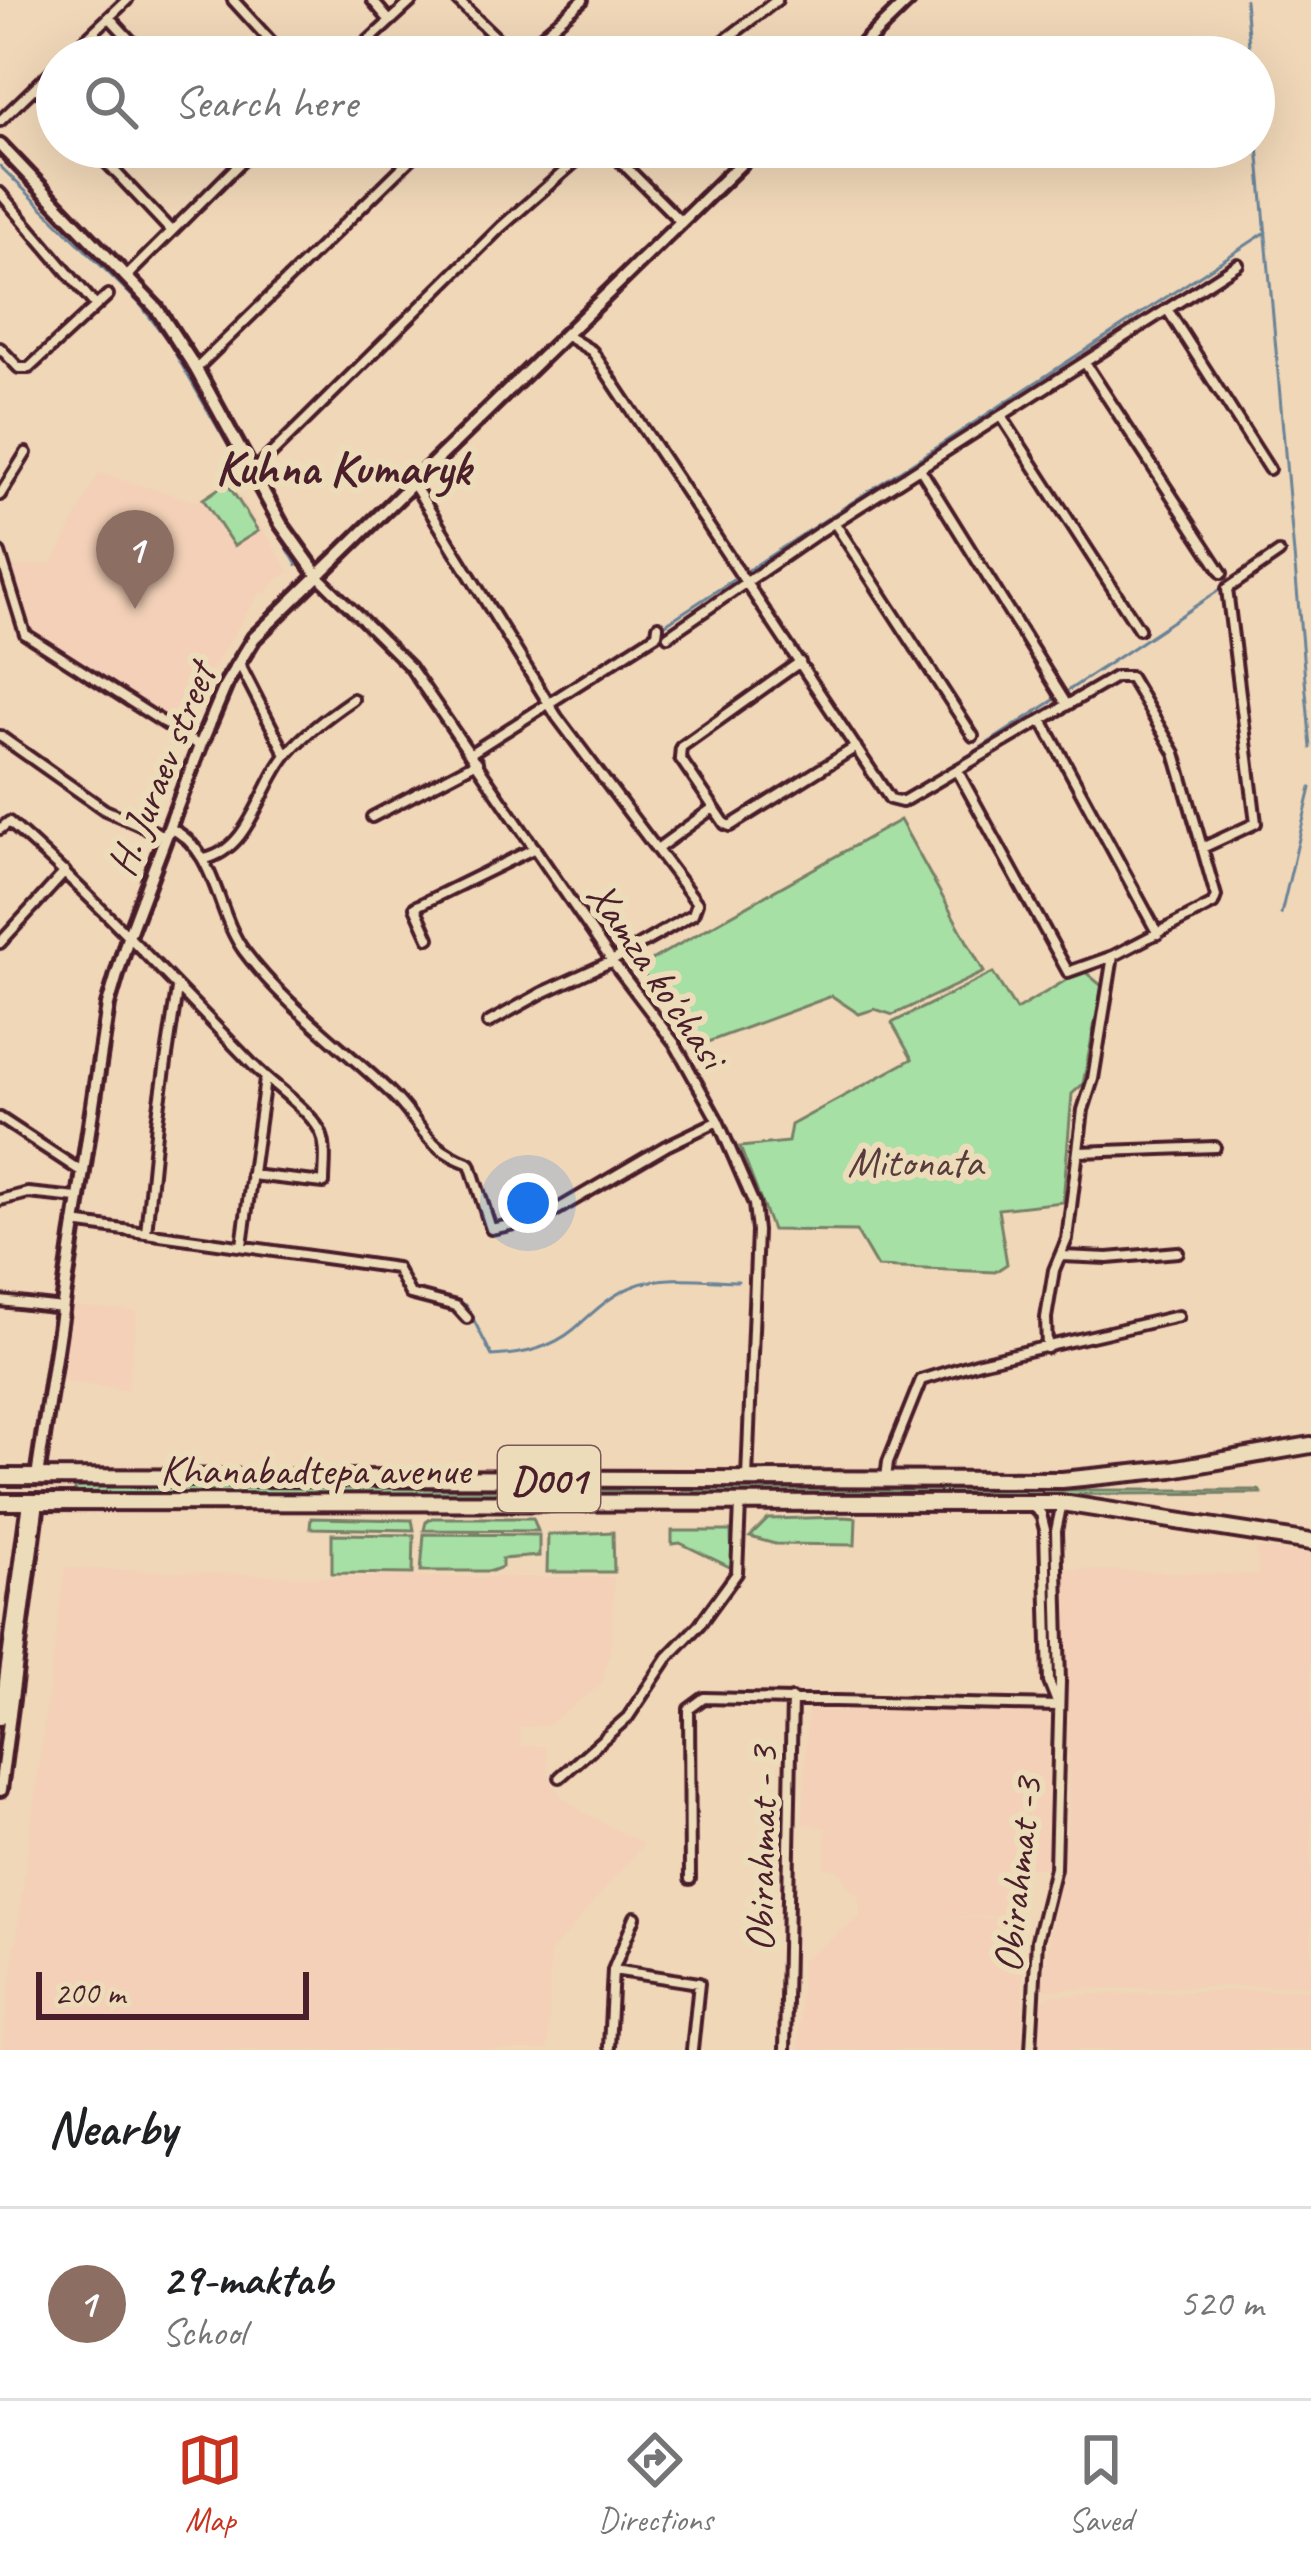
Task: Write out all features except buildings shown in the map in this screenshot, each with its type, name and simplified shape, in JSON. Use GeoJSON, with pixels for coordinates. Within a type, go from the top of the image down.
{"type":"FeatureCollection","features":[{"type":"Feature","properties":{"kind":"highway","name":"Khanabadtepa avenue"},"geometry":{"type":"LineString","coordinates":[[0,1477],[1062,1480],[1172,1469],[1311,1445]]}},
{"type":"Feature","properties":{"kind":"highway"},"geometry":{"type":"LineString","coordinates":[[33,1502],[37,1477]]}},
{"type":"Feature","properties":{"kind":"highway"},"geometry":{"type":"LineString","coordinates":[[675,1502],[668,1491],[676,1479]]}},
{"type":"Feature","properties":{"kind":"highway","name":"Khanabadtepa avenue"},"geometry":{"type":"LineString","coordinates":[[0,1502],[1062,1502]]}},
{"type":"Feature","properties":{"kind":"highway","name":"D001"},"geometry":{"type":"LineString","coordinates":[[1062,1502],[1311,1542]]}},
{"type":"Feature","properties":{"kind":"street"},"geometry":{"type":"LineString","coordinates":[[89,36],[127,0]]}},
{"type":"Feature","properties":{"kind":"street"},"geometry":{"type":"LineString","coordinates":[[233,0],[266,36]]}},
{"type":"Feature","properties":{"kind":"street"},"geometry":{"type":"LineString","coordinates":[[372,0],[390,21]]}},
{"type":"Feature","properties":{"kind":"street"},"geometry":{"type":"LineString","coordinates":[[374,36],[412,0]]}},
{"type":"Feature","properties":{"kind":"street"},"geometry":{"type":"LineString","coordinates":[[457,0],[494,36]]}},
{"type":"Feature","properties":{"kind":"street"},"geometry":{"type":"LineString","coordinates":[[541,36],[584,0]]}},
{"type":"Feature","properties":{"kind":"street"},"geometry":{"type":"LineString","coordinates":[[730,36],[777,0]]}},
{"type":"Feature","properties":{"kind":"street"},"geometry":{"type":"LineString","coordinates":[[872,36],[909,0]]}},
{"type":"Feature","properties":{"kind":"street"},"geometry":{"type":"LineString","coordinates":[[109,16],[127,36]]}},
{"type":"Feature","properties":{"kind":"street"},"geometry":{"type":"LineString","coordinates":[[0,121],[35,87]]}},
{"type":"Feature","properties":{"kind":"street"},"geometry":{"type":"LineString","coordinates":[[0,145],[158,309],[281,524],[319,577]]}},
{"type":"Feature","properties":{"kind":"street"},"geometry":{"type":"LineString","coordinates":[[112,168],[171,231]]}},
{"type":"Feature","properties":{"kind":"street"},"geometry":{"type":"LineString","coordinates":[[128,275],[235,168]]}},
{"type":"Feature","properties":{"kind":"street"},"geometry":{"type":"LineString","coordinates":[[196,369],[402,168]]}},
{"type":"Feature","properties":{"kind":"street"},"geometry":{"type":"LineString","coordinates":[[253,472],[501,227],[568,168]]}},
{"type":"Feature","properties":{"kind":"street"},"geometry":{"type":"LineString","coordinates":[[627,168],[680,221]]}},
{"type":"Feature","properties":{"kind":"street","name":"H. Juraev street"},"geometry":{"type":"LineString","coordinates":[[37,1477],[108,1005],[200,746],[238,661],[254,638],[736,168]]}},
{"type":"Feature","properties":{"kind":"street"},"geometry":{"type":"LineString","coordinates":[[0,193],[96,306]]}},
{"type":"Feature","properties":{"kind":"street"},"geometry":{"type":"LineString","coordinates":[[668,635],[1238,264]]}},
{"type":"Feature","properties":{"kind":"street"},"geometry":{"type":"LineString","coordinates":[[0,348],[19,368],[29,368],[108,295]]}},
{"type":"Feature","properties":{"kind":"street"},"geometry":{"type":"LineString","coordinates":[[1167,309],[1269,469]]}},
{"type":"Feature","properties":{"kind":"street"},"geometry":{"type":"LineString","coordinates":[[567,336],[592,351],[896,803],[1123,675],[1134,681],[1175,753],[1216,896],[1214,904],[1113,956],[1072,972],[1064,969],[957,770]]}},
{"type":"Feature","properties":{"kind":"street"},"geometry":{"type":"LineString","coordinates":[[1085,363],[1222,573]]}},
{"type":"Feature","properties":{"kind":"street"},"geometry":{"type":"LineString","coordinates":[[1002,417],[1139,629]]}},
{"type":"Feature","properties":{"kind":"street"},"geometry":{"type":"LineString","coordinates":[[0,495],[26,453]]}},
{"type":"Feature","properties":{"kind":"street"},"geometry":{"type":"LineString","coordinates":[[921,470],[1067,705]]}},
{"type":"Feature","properties":{"kind":"street"},"geometry":{"type":"LineString","coordinates":[[415,485],[557,717],[697,903],[696,909],[612,961],[488,1023]]}},
{"type":"Feature","properties":{"kind":"street"},"geometry":{"type":"LineString","coordinates":[[835,523],[973,736]]}},
{"type":"Feature","properties":{"kind":"street"},"geometry":{"type":"LineString","coordinates":[[1202,848],[1256,823],[1227,589],[1280,553]]}},
{"type":"Feature","properties":{"kind":"street"},"geometry":{"type":"LineString","coordinates":[[0,554],[25,634],[200,746]]}},
{"type":"Feature","properties":{"kind":"street","name":"Xamza ko'chasi"},"geometry":{"type":"LineString","coordinates":[[319,577],[410,667],[675,1045],[718,1121],[754,1204],[757,1231],[747,1479]]}},
{"type":"Feature","properties":{"kind":"street"},"geometry":{"type":"LineString","coordinates":[[372,817],[474,757],[550,701],[658,634],[658,626]]}},
{"type":"Feature","properties":{"kind":"street"},"geometry":{"type":"LineString","coordinates":[[238,661],[286,754]]}},
{"type":"Feature","properties":{"kind":"street"},"geometry":{"type":"LineString","coordinates":[[800,662],[681,747],[680,758],[724,824],[736,825],[856,747]]}},
{"type":"Feature","properties":{"kind":"street"},"geometry":{"type":"LineString","coordinates":[[204,859],[231,848],[286,754],[353,699]]}},
{"type":"Feature","properties":{"kind":"street"},"geometry":{"type":"LineString","coordinates":[[1042,720],[1158,934]]}},
{"type":"Feature","properties":{"kind":"street"},"geometry":{"type":"LineString","coordinates":[[0,736],[105,810],[190,840],[204,859],[243,950],[307,1021],[392,1094],[443,1154],[470,1164],[490,1229],[543,1218],[718,1121]]}},
{"type":"Feature","properties":{"kind":"street"},"geometry":{"type":"LineString","coordinates":[[658,849],[713,808]]}},
{"type":"Feature","properties":{"kind":"street"},"geometry":{"type":"LineString","coordinates":[[0,829],[9,822],[65,872],[265,1078],[318,1126],[325,1148],[324,1183],[251,1175]]}},
{"type":"Feature","properties":{"kind":"street"},"geometry":{"type":"LineString","coordinates":[[429,938],[416,907],[535,848]]}},
{"type":"Feature","properties":{"kind":"street"},"geometry":{"type":"LineString","coordinates":[[0,943],[65,872]]}},
{"type":"Feature","properties":{"kind":"street"},"geometry":{"type":"LineString","coordinates":[[1047,1348],[1046,1318],[1054,1270],[1062,1256],[1113,956]]}},
{"type":"Feature","properties":{"kind":"street"},"geometry":{"type":"LineString","coordinates":[[146,1233],[177,987]]}},
{"type":"Feature","properties":{"kind":"street"},"geometry":{"type":"LineString","coordinates":[[242,1245],[265,1078]]}},
{"type":"Feature","properties":{"kind":"street"},"geometry":{"type":"LineString","coordinates":[[0,1118],[82,1172]]}},
{"type":"Feature","properties":{"kind":"street"},"geometry":{"type":"LineString","coordinates":[[1079,1152],[1215,1147]]}},
{"type":"Feature","properties":{"kind":"street"},"geometry":{"type":"LineString","coordinates":[[0,1201],[38,1193],[77,1198]]}},
{"type":"Feature","properties":{"kind":"street"},"geometry":{"type":"LineString","coordinates":[[74,1223],[396,1268],[410,1294],[456,1306],[466,1318]]}},
{"type":"Feature","properties":{"kind":"street"},"geometry":{"type":"LineString","coordinates":[[1062,1256],[1178,1252]]}},
{"type":"Feature","properties":{"kind":"street"},"geometry":{"type":"LineString","coordinates":[[0,1301],[63,1308]]}},
{"type":"Feature","properties":{"kind":"street"},"geometry":{"type":"LineString","coordinates":[[886,1480],[888,1462],[921,1380],[1178,1316]]}},
{"type":"Feature","properties":{"kind":"street"},"geometry":{"type":"LineString","coordinates":[[0,1790],[4,1715],[33,1502]]}},
{"type":"Feature","properties":{"kind":"street"},"geometry":{"type":"LineString","coordinates":[[560,1777],[628,1717],[668,1657],[700,1625],[737,1573],[740,1502]]}},
{"type":"Feature","properties":{"kind":"street"},"geometry":{"type":"LineString","coordinates":[[1024,1502],[1044,1521],[1048,1682],[1058,1706]]}},
{"type":"Feature","properties":{"kind":"street"},"geometry":{"type":"LineString","coordinates":[[1058,1706],[1056,1531],[1062,1502]]}},
{"type":"Feature","properties":{"kind":"street"},"geometry":{"type":"LineString","coordinates":[[1,1607],[19,1610]]}},
{"type":"Feature","properties":{"kind":"street"},"geometry":{"type":"LineString","coordinates":[[690,1879],[689,1709],[704,1698],[792,1700]]}},
{"type":"Feature","properties":{"kind":"street","name":"Obirahmat - 3"},"geometry":{"type":"LineString","coordinates":[[785,2050],[792,1700],[1058,1706]]}},
{"type":"Feature","properties":{"kind":"street","name":"Obirahmat -3"},"geometry":{"type":"LineString","coordinates":[[1031,2050],[1037,1940],[1055,1868],[1058,1706]]}},
{"type":"Feature","properties":{"kind":"street"},"geometry":{"type":"LineString","coordinates":[[609,2047],[613,1970],[634,1917]]}},
{"type":"Feature","properties":{"kind":"street"},"geometry":{"type":"LineString","coordinates":[[613,1970],[699,1983],[692,2050]]}},
{"type":"Feature","properties":{"kind":"shaded area"},"geometry":{"type":"Polygon","coordinates":[[[99,473],[196,502],[229,478],[289,572],[265,594],[259,593],[210,673],[183,733],[24,625],[9,568],[52,564],[99,473]]]}},
{"type":"Feature","properties":{"kind":"shaded area"},"geometry":{"type":"Polygon","coordinates":[[[71,1306],[137,1311],[127,1390],[59,1380],[71,1306]]]}},
{"type":"Feature","properties":{"kind":"shaded area"},"geometry":{"type":"Polygon","coordinates":[[[1257,1548],[1311,1555],[1311,1985],[1042,1989],[1069,1816],[1066,1569],[1259,1575],[1257,1548]]]}},
{"type":"Feature","properties":{"kind":"shaded area"},"geometry":{"type":"Polygon","coordinates":[[[65,1568],[318,1577],[614,1577],[610,1651],[601,1684],[548,1725],[519,1727],[521,1746],[545,1746],[550,1780],[561,1796],[643,1844],[550,1953],[548,2050],[2,2050],[65,1568]]]}},
{"type":"Feature","properties":{"kind":"shaded area"},"geometry":{"type":"Polygon","coordinates":[[[808,1710],[1049,1714],[1047,1868],[1022,1868],[1021,1916],[926,1917],[1023,1919],[1022,2050],[799,2050],[802,1961],[860,1917],[860,1896],[838,1870],[825,1868],[826,1828],[803,1824],[808,1710]]]}},
{"type":"Feature","properties":{"kind":"shaded area"},"geometry":{"type":"Polygon","coordinates":[[[1311,1989],[1311,2050],[1039,2050],[1040,2005],[1049,1996],[1311,1989]]]}},
{"type":"Feature","properties":{"kind":"green space"},"geometry":{"type":"Polygon","coordinates":[[[227,483],[258,531],[234,546],[203,499],[227,483]]]}},
{"type":"Feature","properties":{"kind":"green space"},"geometry":{"type":"Polygon","coordinates":[[[900,820],[984,972],[893,1015],[875,1009],[859,1014],[832,996],[697,1046],[639,967],[900,820]]]}},
{"type":"Feature","properties":{"kind":"green space","name":"Mitonata"},"geometry":{"type":"Polygon","coordinates":[[[1083,970],[1102,986],[1083,1084],[1072,1094],[1063,1202],[998,1209],[1007,1264],[995,1272],[877,1267],[856,1231],[772,1230],[740,1147],[788,1142],[791,1125],[912,1059],[892,1023],[993,973],[1016,1010],[1083,970]]]}},
{"type":"Feature","properties":{"kind":"green space"},"geometry":{"type":"Polygon","coordinates":[[[75,1487],[654,1490],[654,1497],[75,1492],[75,1487]]]}},
{"type":"Feature","properties":{"kind":"green space"},"geometry":{"type":"Polygon","coordinates":[[[683,1490],[1259,1490],[1261,1493],[682,1497],[683,1490]]]}},
{"type":"Feature","properties":{"kind":"green space"},"geometry":{"type":"Polygon","coordinates":[[[311,1518],[412,1520],[414,1530],[310,1528],[311,1518]]]}},
{"type":"Feature","properties":{"kind":"green space"},"geometry":{"type":"Polygon","coordinates":[[[432,1518],[533,1518],[538,1531],[424,1530],[432,1518]]]}},
{"type":"Feature","properties":{"kind":"green space"},"geometry":{"type":"Polygon","coordinates":[[[856,1518],[855,1545],[775,1544],[750,1537],[768,1519],[856,1518]]]}},
{"type":"Feature","properties":{"kind":"green space"},"geometry":{"type":"Polygon","coordinates":[[[672,1531],[731,1531],[732,1568],[680,1543],[672,1544],[672,1531]]]}},
{"type":"Feature","properties":{"kind":"green space"},"geometry":{"type":"Polygon","coordinates":[[[613,1532],[614,1572],[547,1572],[548,1535],[613,1532]]]}},
{"type":"Feature","properties":{"kind":"green space"},"geometry":{"type":"Polygon","coordinates":[[[332,1534],[414,1535],[413,1574],[332,1573],[332,1534]]]}},
{"type":"Feature","properties":{"kind":"green space"},"geometry":{"type":"Polygon","coordinates":[[[424,1534],[539,1535],[539,1556],[502,1559],[502,1567],[492,1571],[421,1571],[424,1534]]]}},
{"type":"Feature","properties":{"kind":"waterway"},"geometry":{"type":"LineString","coordinates":[[1245,0],[1248,36]]}},
{"type":"Feature","properties":{"kind":"waterway"},"geometry":{"type":"LineString","coordinates":[[0,166],[140,304],[168,341],[297,565]]}},
{"type":"Feature","properties":{"kind":"waterway"},"geometry":{"type":"LineString","coordinates":[[1260,168],[1311,748]]}},
{"type":"Feature","properties":{"kind":"waterway"},"geometry":{"type":"LineString","coordinates":[[661,627],[1266,232]]}},
{"type":"Feature","properties":{"kind":"waterway"},"geometry":{"type":"LineString","coordinates":[[1069,690],[1227,585]]}},
{"type":"Feature","properties":{"kind":"waterway"},"geometry":{"type":"LineString","coordinates":[[971,754],[1057,698]]}},
{"type":"Feature","properties":{"kind":"waterway"},"geometry":{"type":"LineString","coordinates":[[1281,914],[1311,788]]}},
{"type":"Feature","properties":{"kind":"waterway"},"geometry":{"type":"LineString","coordinates":[[412,1290],[466,1305],[492,1356],[555,1342],[616,1295],[646,1282],[738,1281]]}},
{"type":"Feature","properties":{"kind":"place","name":"29-maktab"},"geometry":{"type":"Point","coordinates":[135,609]}},
{"type":"Feature","properties":{"kind":"district","name":"Kuhna Kumaryk"},"geometry":{"type":"Point","coordinates":[343,467]}}]}
